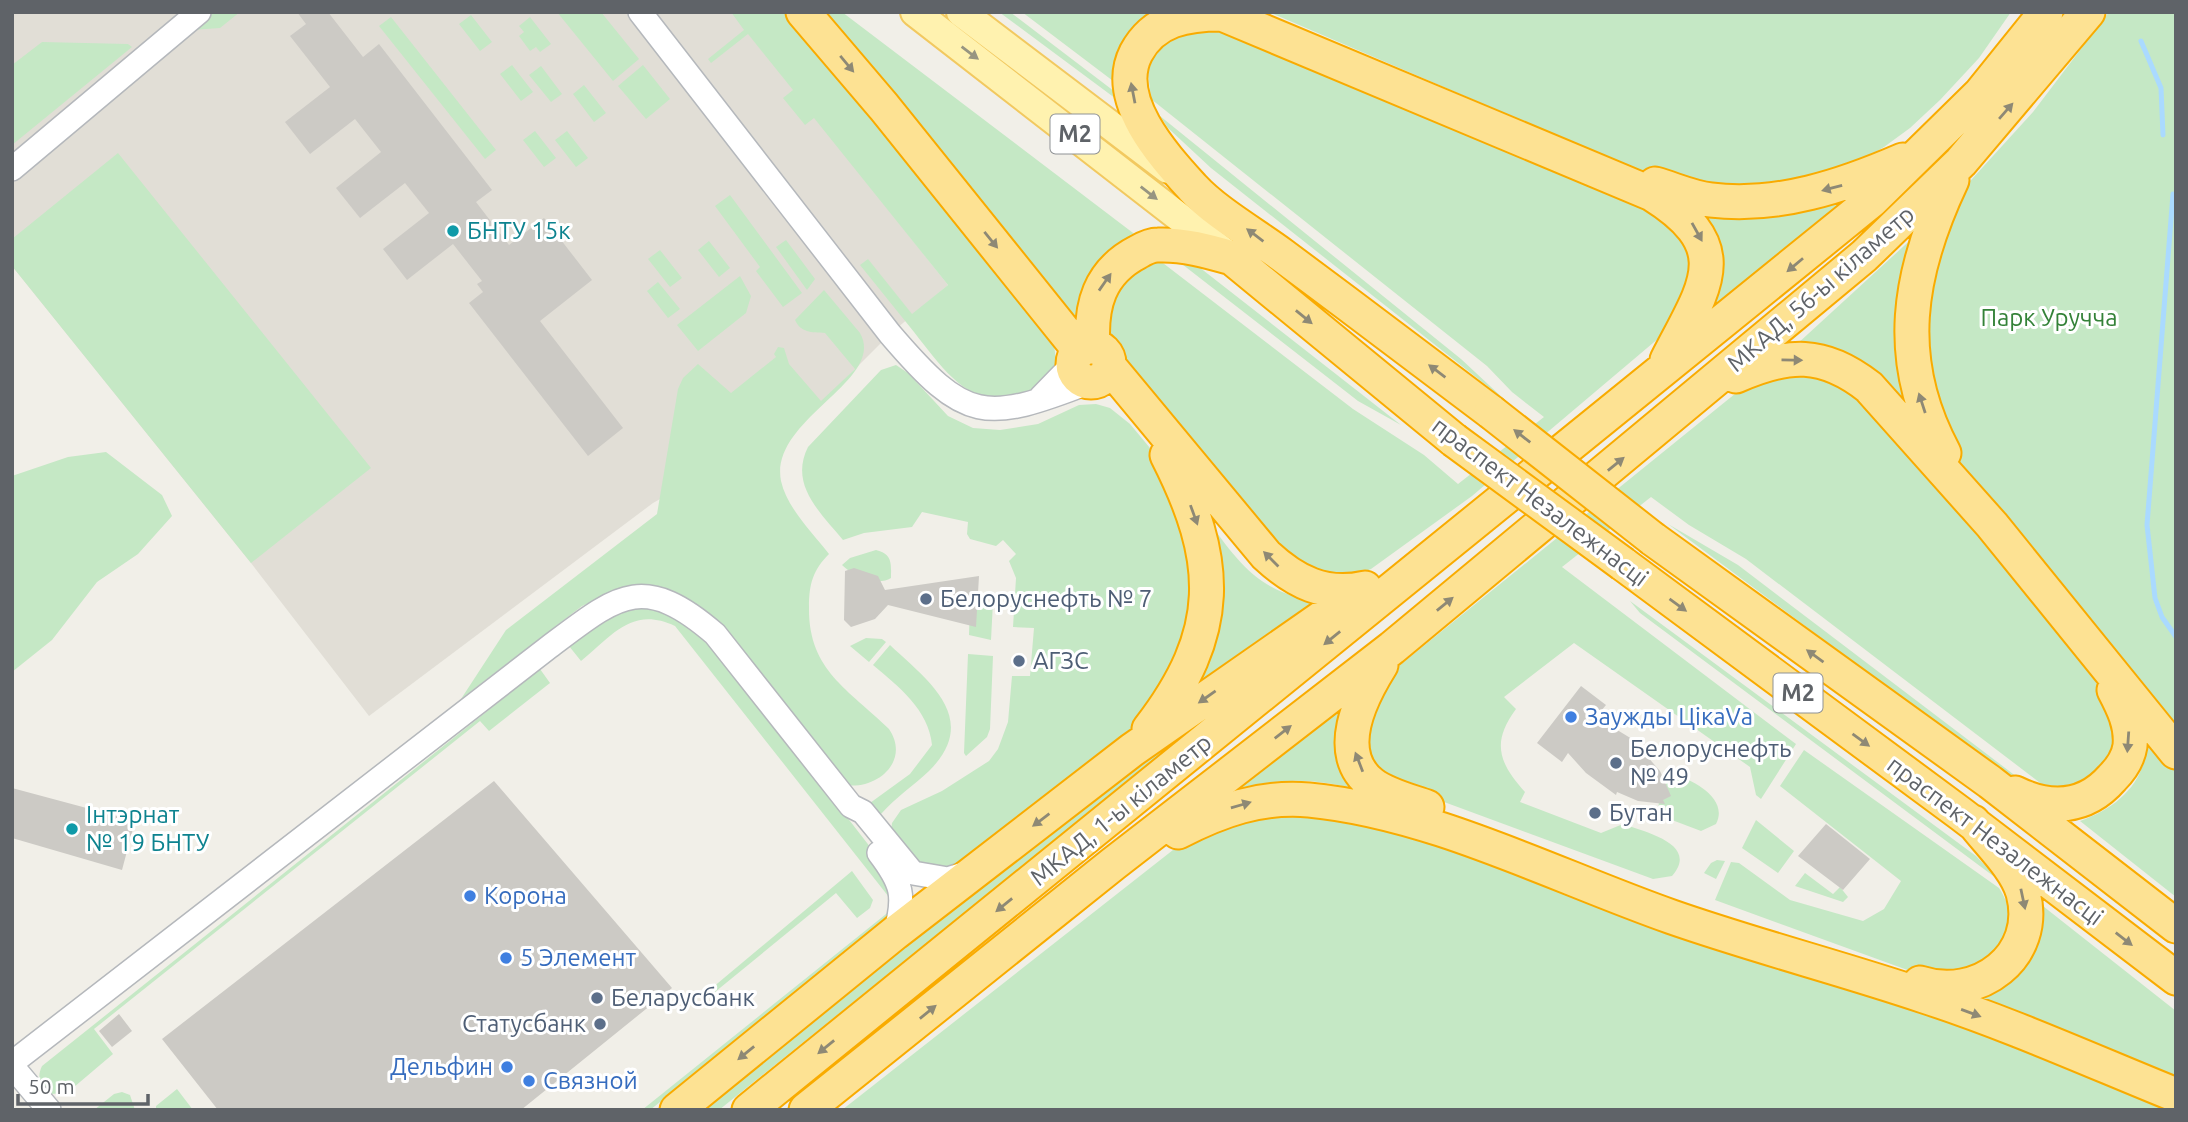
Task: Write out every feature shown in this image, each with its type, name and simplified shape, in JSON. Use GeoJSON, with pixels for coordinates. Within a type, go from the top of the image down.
{"type":"FeatureCollection","features":[{"type":"Feature","properties":{"kind":"highway"},"geometry":{"type":"LineString","coordinates":[[803,12],[884,107],[1091,364],[1163,447],[1184,487],[1207,557],[1206,604],[1198,643],[1185,676],[1132,750]]}},
{"type":"Feature","properties":{"kind":"highway"},"geometry":{"type":"LineString","coordinates":[[1247,12],[1648,182],[1709,200],[1759,201],[1799,196],[1838,187],[1919,154]]}},
{"type":"Feature","properties":{"kind":"highway","name":"МКАД, 56-ы кіламетр"},"geometry":{"type":"LineString","coordinates":[[1492,507],[1664,365],[1760,293],[1871,201],[1980,94],[2046,12]]}},
{"type":"Feature","properties":{"kind":"highway","name":"МКАД, 56-ы кіламетр"},"geometry":{"type":"LineString","coordinates":[[1526,538],[1864,256],[1961,162],[2088,12]]}},
{"type":"Feature","properties":{"kind":"highway"},"geometry":{"type":"LineString","coordinates":[[1195,190],[1150,136],[1134,101],[1130,78],[1132,61],[1153,30],[1171,20],[1191,14],[1222,14],[1652,194],[1673,207],[1691,222],[1702,241],[1707,260],[1696,303],[1664,365]]}},
{"type":"Feature","properties":{"kind":"highway"},"geometry":{"type":"LineString","coordinates":[[1961,162],[1927,237],[1916,274],[1912,326],[1914,360],[1918,390],[1930,426],[1954,470],[1992,525]]}},
{"type":"Feature","properties":{"kind":"highway","name":"праспект Незалежнасці"},"geometry":{"type":"LineString","coordinates":[[1195,190],[1492,412],[1653,540],[1990,782],[2176,926]]}},
{"type":"Feature","properties":{"kind":"highway"},"geometry":{"type":"LineString","coordinates":[[1232,258],[1202,249],[1157,244],[1129,257],[1101,284],[1094,301],[1091,364],[1285,573],[1306,585],[1323,590],[1363,588]]}},
{"type":"Feature","properties":{"kind":"highway","name":"праспект Незалежнасці"},"geometry":{"type":"LineString","coordinates":[[1232,258],[1454,440],[1973,822],[2176,978]]}},
{"type":"Feature","properties":{"kind":"highway"},"geometry":{"type":"LineString","coordinates":[[1706,390],[1769,361],[1787,359],[1832,365],[1851,373],[1897,415],[1992,525],[2176,752]]}},
{"type":"Feature","properties":{"kind":"highway","name":"МКАД, 1-ы кіламетр"},"geometry":{"type":"LineString","coordinates":[[749,1110],[1492,507]]}},
{"type":"Feature","properties":{"kind":"highway","name":"МКАД, 1-ы кіламетр"},"geometry":{"type":"LineString","coordinates":[[806,1110],[1113,864],[1392,648],[1526,538]]}},
{"type":"Feature","properties":{"kind":"highway"},"geometry":{"type":"LineString","coordinates":[[677,1110],[895,933],[1132,750],[1363,588],[1442,548]]}},
{"type":"Feature","properties":{"kind":"highway"},"geometry":{"type":"LineString","coordinates":[[1990,782],[2033,802],[2062,805],[2078,802],[2105,786],[2125,762],[2130,746],[2127,715],[2081,637]]}},
{"type":"Feature","properties":{"kind":"highway"},"geometry":{"type":"LineString","coordinates":[[1392,648],[1359,701],[1353,730],[1359,768],[1372,784],[1676,908],[1926,996],[2176,1095]]}},
{"type":"Feature","properties":{"kind":"highway"},"geometry":{"type":"LineString","coordinates":[[1113,864],[1221,811],[1256,801],[1308,800],[1384,814],[1676,908],[1924,984],[1950,988],[1994,974],[2007,964],[2016,953],[2025,925],[2023,893],[2018,881],[1973,822]]}},
{"type":"Feature","properties":{"kind":"main road","name":"праспект Незалежнасці"},"geometry":{"type":"LineString","coordinates":[[915,12],[1232,258]]}},
{"type":"Feature","properties":{"kind":"main road","name":"праспект Незалежнасці"},"geometry":{"type":"LineString","coordinates":[[961,12],[1195,190]]}},
{"type":"Feature","properties":{"kind":"street"},"geometry":{"type":"LineString","coordinates":[[12,169],[200,12]]}},
{"type":"Feature","properties":{"kind":"street"},"geometry":{"type":"LineString","coordinates":[[640,12],[890,334],[933,382],[970,406],[989,409],[1030,405],[1091,364]]}},
{"type":"Feature","properties":{"kind":"street"},"geometry":{"type":"LineString","coordinates":[[49,1110],[12,1065],[549,647],[605,606],[628,597],[666,601],[697,619],[715,634],[850,806],[863,812],[913,873],[948,879],[976,870]]}},
{"type":"Feature","properties":{"kind":"street"},"geometry":{"type":"LineString","coordinates":[[850,806],[852,819],[899,883],[901,911],[895,933]]}},
{"type":"Feature","properties":{"kind":"shaded area"},"geometry":{"type":"Polygon","coordinates":[[[12,12],[732,12],[948,285],[890,334],[810,414],[653,503],[369,716],[251,563],[12,266],[12,12]]]}},
{"type":"Feature","properties":{"kind":"green space"},"geometry":{"type":"Polygon","coordinates":[[[215,12],[240,12],[220,28],[192,30],[215,12]]]}},
{"type":"Feature","properties":{"kind":"green space"},"geometry":{"type":"Polygon","coordinates":[[[557,12],[601,12],[639,59],[613,81],[557,12]]]}},
{"type":"Feature","properties":{"kind":"green space"},"geometry":{"type":"Polygon","coordinates":[[[731,12],[788,12],[1053,341],[1055,364],[1048,381],[1035,390],[1014,398],[996,399],[965,388],[939,363],[860,265],[868,259],[912,314],[948,285],[814,118],[805,125],[783,98],[793,90],[748,34],[711,63],[708,59],[744,30],[731,12]]]}},
{"type":"Feature","properties":{"kind":"green space"},"geometry":{"type":"Polygon","coordinates":[[[811,12],[842,12],[1141,239],[1077,327],[811,12]]]}},
{"type":"Feature","properties":{"kind":"green space"},"geometry":{"type":"Polygon","coordinates":[[[999,12],[1010,12],[1127,101],[1131,110],[999,12]]]}},
{"type":"Feature","properties":{"kind":"green space"},"geometry":{"type":"Polygon","coordinates":[[[1022,12],[1149,12],[1135,31],[1125,90],[1022,12]]]}},
{"type":"Feature","properties":{"kind":"green space"},"geometry":{"type":"Polygon","coordinates":[[[1269,12],[2011,12],[1979,58],[1940,100],[1910,128],[1884,147],[1816,186],[1755,192],[1654,177],[1269,12]]]}},
{"type":"Feature","properties":{"kind":"green space","name":"Парк Уручча"},"geometry":{"type":"Polygon","coordinates":[[[2109,12],[2176,12],[2176,741],[1960,471],[1935,418],[1921,300],[1962,190],[2033,112],[2109,12]]]}},
{"type":"Feature","properties":{"kind":"green space"},"geometry":{"type":"Polygon","coordinates":[[[471,15],[492,42],[480,51],[459,24],[471,15]]]}},
{"type":"Feature","properties":{"kind":"green space"},"geometry":{"type":"Polygon","coordinates":[[[391,17],[496,150],[485,159],[379,26],[391,17]]]}},
{"type":"Feature","properties":{"kind":"green space"},"geometry":{"type":"Polygon","coordinates":[[[530,17],[551,44],[540,52],[536,47],[530,51],[519,36],[524,32],[519,26],[530,17]]]}},
{"type":"Feature","properties":{"kind":"green space"},"geometry":{"type":"Polygon","coordinates":[[[1211,21],[1668,215],[1697,270],[1679,321],[1472,496],[1371,569],[1352,575],[1334,576],[1297,571],[1107,349],[1101,309],[1119,278],[1159,260],[1353,409],[1424,455],[1458,484],[1544,417],[1512,392],[1487,366],[1151,99],[1148,72],[1159,37],[1211,21]]]}},
{"type":"Feature","properties":{"kind":"green space"},"geometry":{"type":"Polygon","coordinates":[[[42,42],[128,44],[132,47],[12,145],[12,65],[42,42]]]}},
{"type":"Feature","properties":{"kind":"green space"},"geometry":{"type":"Polygon","coordinates":[[[512,65],[533,92],[521,101],[500,74],[512,65]]]}},
{"type":"Feature","properties":{"kind":"green space"},"geometry":{"type":"Polygon","coordinates":[[[643,65],[670,99],[646,119],[618,86],[643,65]]]}},
{"type":"Feature","properties":{"kind":"green space"},"geometry":{"type":"Polygon","coordinates":[[[541,66],[562,94],[551,102],[529,75],[541,66]]]}},
{"type":"Feature","properties":{"kind":"green space"},"geometry":{"type":"Polygon","coordinates":[[[584,85],[606,113],[594,122],[573,94],[584,85]]]}},
{"type":"Feature","properties":{"kind":"green space"},"geometry":{"type":"Polygon","coordinates":[[[1160,116],[1461,359],[1505,400],[1211,168],[1168,128],[1160,116]]]}},
{"type":"Feature","properties":{"kind":"green space"},"geometry":{"type":"Polygon","coordinates":[[[535,131],[556,158],[544,167],[523,140],[535,131]]]}},
{"type":"Feature","properties":{"kind":"green space"},"geometry":{"type":"Polygon","coordinates":[[[567,131],[588,158],[576,167],[555,140],[567,131]]]}},
{"type":"Feature","properties":{"kind":"green space"},"geometry":{"type":"Polygon","coordinates":[[[118,153],[371,468],[251,563],[12,266],[12,239],[118,153]]]}},
{"type":"Feature","properties":{"kind":"green space"},"geometry":{"type":"Polygon","coordinates":[[[1853,194],[1708,312],[1715,297],[1718,271],[1713,246],[1695,207],[1853,194]]]}},
{"type":"Feature","properties":{"kind":"green space"},"geometry":{"type":"Polygon","coordinates":[[[730,195],[802,293],[783,307],[756,271],[760,267],[715,206],[730,195]]]}},
{"type":"Feature","properties":{"kind":"green space"},"geometry":{"type":"Polygon","coordinates":[[[1917,234],[1913,412],[1796,345],[1917,234]]]}},
{"type":"Feature","properties":{"kind":"green space"},"geometry":{"type":"Polygon","coordinates":[[[786,240],[815,279],[807,290],[776,247],[786,240]]]}},
{"type":"Feature","properties":{"kind":"green space"},"geometry":{"type":"Polygon","coordinates":[[[709,241],[730,268],[719,277],[698,250],[709,241]]]}},
{"type":"Feature","properties":{"kind":"green space"},"geometry":{"type":"Polygon","coordinates":[[[660,250],[682,278],[670,287],[648,259],[660,250]]]}},
{"type":"Feature","properties":{"kind":"green space"},"geometry":{"type":"Polygon","coordinates":[[[1178,261],[1199,267],[1401,425],[1358,401],[1178,261]]]}},
{"type":"Feature","properties":{"kind":"green space"},"geometry":{"type":"Polygon","coordinates":[[[740,276],[751,296],[746,313],[698,351],[677,325],[740,276]]]}},
{"type":"Feature","properties":{"kind":"green space"},"geometry":{"type":"Polygon","coordinates":[[[658,282],[680,309],[668,318],[647,291],[658,282]]]}},
{"type":"Feature","properties":{"kind":"green space"},"geometry":{"type":"Polygon","coordinates":[[[824,290],[860,333],[864,351],[857,368],[844,385],[792,438],[782,459],[781,481],[794,510],[829,554],[819,566],[810,591],[810,629],[815,647],[833,677],[889,729],[895,741],[896,753],[886,773],[865,784],[840,784],[717,626],[649,586],[620,589],[582,606],[461,699],[506,630],[657,514],[678,389],[683,378],[698,364],[731,393],[776,357],[774,354],[778,347],[784,348],[789,364],[821,401],[855,369],[825,333],[803,330],[795,320],[824,290]]]}},
{"type":"Feature","properties":{"kind":"green space"},"geometry":{"type":"Polygon","coordinates":[[[896,365],[908,373],[948,416],[973,428],[1000,430],[1038,424],[1079,405],[1096,404],[1110,408],[1130,424],[1150,448],[1175,492],[1188,528],[1195,620],[1144,727],[954,868],[928,875],[890,841],[892,823],[901,810],[942,791],[989,761],[998,749],[1008,722],[1012,676],[1030,676],[1034,628],[1013,627],[1016,578],[1009,561],[1016,554],[1003,540],[996,546],[970,539],[967,534],[968,522],[922,512],[912,527],[864,533],[843,540],[810,497],[802,474],[808,447],[881,370],[896,365]]]}},
{"type":"Feature","properties":{"kind":"green space"},"geometry":{"type":"Polygon","coordinates":[[[1817,369],[1876,407],[2106,689],[2118,708],[2116,766],[2060,798],[1746,559],[1689,525],[1651,497],[1562,567],[1796,744],[1761,799],[1756,795],[1750,767],[1574,643],[1504,697],[1516,709],[1503,732],[1501,752],[1509,772],[1525,792],[1520,802],[1601,833],[1623,824],[1656,836],[1675,848],[1679,856],[1679,865],[1672,876],[1653,879],[1390,782],[1368,763],[1369,709],[1378,690],[1400,665],[1741,389],[1761,376],[1817,369]]]}},
{"type":"Feature","properties":{"kind":"green space"},"geometry":{"type":"Polygon","coordinates":[[[106,452],[162,495],[172,516],[138,554],[97,582],[52,640],[12,672],[12,476],[68,457],[106,452]]]}},
{"type":"Feature","properties":{"kind":"green space"},"geometry":{"type":"Polygon","coordinates":[[[1205,516],[1242,564],[1270,586],[1287,594],[1328,602],[1185,700],[1209,659],[1217,633],[1205,516]]]}},
{"type":"Feature","properties":{"kind":"green space"},"geometry":{"type":"Polygon","coordinates":[[[1668,524],[1738,565],[2046,799],[2031,794],[1668,524]]]}},
{"type":"Feature","properties":{"kind":"green space"},"geometry":{"type":"Polygon","coordinates":[[[876,550],[888,557],[891,578],[872,581],[852,573],[842,565],[850,558],[876,550]]]}},
{"type":"Feature","properties":{"kind":"green space"},"geometry":{"type":"Polygon","coordinates":[[[1630,601],[1976,856],[2000,881],[1640,613],[1630,601]]]}},
{"type":"Feature","properties":{"kind":"green space"},"geometry":{"type":"Polygon","coordinates":[[[993,602],[991,640],[969,635],[970,604],[993,602]]]}},
{"type":"Feature","properties":{"kind":"green space"},"geometry":{"type":"Polygon","coordinates":[[[646,603],[678,610],[694,620],[888,870],[898,891],[899,902],[896,914],[650,1110],[642,1110],[896,906],[675,626],[647,619],[635,621],[613,633],[581,661],[569,646],[614,614],[646,603]]]}},
{"type":"Feature","properties":{"kind":"green space"},"geometry":{"type":"Polygon","coordinates":[[[866,638],[882,639],[886,642],[869,662],[850,646],[866,638]]]}},
{"type":"Feature","properties":{"kind":"green space"},"geometry":{"type":"Polygon","coordinates":[[[890,645],[933,686],[950,717],[950,734],[944,752],[929,771],[873,818],[867,810],[870,803],[910,774],[932,745],[930,732],[919,710],[902,690],[873,665],[890,645]]]}},
{"type":"Feature","properties":{"kind":"green space"},"geometry":{"type":"Polygon","coordinates":[[[968,654],[993,656],[990,729],[987,737],[966,756],[964,753],[968,654]]]}},
{"type":"Feature","properties":{"kind":"green space"},"geometry":{"type":"Polygon","coordinates":[[[540,669],[550,683],[489,731],[480,721],[94,1029],[113,1054],[67,1093],[50,1094],[40,1078],[42,1066],[540,669]]]}},
{"type":"Feature","properties":{"kind":"green space"},"geometry":{"type":"Polygon","coordinates":[[[1245,687],[719,1110],[692,1110],[1160,738],[1245,687]]]}},
{"type":"Feature","properties":{"kind":"green space"},"geometry":{"type":"Polygon","coordinates":[[[1348,699],[1361,791],[1328,783],[1294,781],[1228,791],[1348,699]]]}},
{"type":"Feature","properties":{"kind":"green space"},"geometry":{"type":"Polygon","coordinates":[[[2147,741],[2176,763],[2176,897],[2080,821],[2106,809],[2127,792],[2141,769],[2147,741]]]}},
{"type":"Feature","properties":{"kind":"green space"},"geometry":{"type":"Polygon","coordinates":[[[1804,750],[1999,888],[2010,919],[2005,937],[1985,965],[1924,976],[1715,900],[1731,862],[1739,863],[1790,900],[1863,921],[1884,909],[1901,881],[1780,786],[1804,750]]]}},
{"type":"Feature","properties":{"kind":"green space"},"geometry":{"type":"Polygon","coordinates":[[[1673,774],[1699,786],[1714,799],[1719,815],[1716,824],[1701,831],[1672,820],[1658,810],[1660,793],[1673,774]]]}},
{"type":"Feature","properties":{"kind":"green space"},"geometry":{"type":"Polygon","coordinates":[[[1332,811],[1755,949],[2176,1106],[2176,1110],[842,1110],[1187,839],[1232,819],[1332,811]]]}},
{"type":"Feature","properties":{"kind":"green space"},"geometry":{"type":"Polygon","coordinates":[[[1756,820],[1794,851],[1778,873],[1742,848],[1756,820]]]}},
{"type":"Feature","properties":{"kind":"green space"},"geometry":{"type":"Polygon","coordinates":[[[1717,860],[1725,861],[1716,879],[1704,873],[1711,863],[1717,860]]]}},
{"type":"Feature","properties":{"kind":"green space"},"geometry":{"type":"Polygon","coordinates":[[[852,871],[873,900],[870,908],[857,918],[836,893],[715,992],[712,988],[852,871]]]}},
{"type":"Feature","properties":{"kind":"green space"},"geometry":{"type":"Polygon","coordinates":[[[1805,873],[1833,894],[1840,887],[1848,897],[1843,902],[1795,886],[1805,873]]]}},
{"type":"Feature","properties":{"kind":"green space"},"geometry":{"type":"Polygon","coordinates":[[[2034,899],[2176,1011],[2176,1076],[1977,999],[2034,899]]]}},
{"type":"Feature","properties":{"kind":"green space"},"geometry":{"type":"Polygon","coordinates":[[[177,1089],[193,1110],[156,1110],[156,1106],[177,1089]]]}},
{"type":"Feature","properties":{"kind":"green space"},"geometry":{"type":"Polygon","coordinates":[[[122,1092],[130,1095],[135,1110],[94,1110],[114,1094],[122,1092]]]}},
{"type":"Feature","properties":{"kind":"building","name":"БНТУ 15к"},"geometry":{"type":"Polygon","coordinates":[[[297,12],[328,12],[363,57],[379,44],[492,190],[476,202],[509,245],[544,218],[592,280],[540,321],[623,428],[588,456],[469,303],[483,292],[477,284],[482,281],[453,244],[407,280],[383,249],[429,213],[405,183],[360,218],[336,188],[381,152],[355,119],[310,154],[285,122],[330,87],[290,36],[306,24],[297,12]]]}},
{"type":"Feature","properties":{"kind":"building"},"geometry":{"type":"Polygon","coordinates":[[[854,568],[878,576],[885,590],[979,576],[976,627],[888,605],[875,619],[851,627],[844,620],[845,571],[854,568]]]}},
{"type":"Feature","properties":{"kind":"building"},"geometry":{"type":"Polygon","coordinates":[[[1581,686],[1606,705],[1596,717],[1632,739],[1660,771],[1671,796],[1663,800],[1665,804],[1638,801],[1617,792],[1616,795],[1586,773],[1568,753],[1562,762],[1537,743],[1581,686]]]}},
{"type":"Feature","properties":{"kind":"building","name":"Корона"},"geometry":{"type":"Polygon","coordinates":[[[494,781],[672,988],[521,1110],[218,1110],[162,1039],[494,781]]]}},
{"type":"Feature","properties":{"kind":"building","name":"Інтэрнат № 19 БНТУ"},"geometry":{"type":"Polygon","coordinates":[[[12,788],[135,821],[122,870],[12,838],[12,788]]]}},
{"type":"Feature","properties":{"kind":"building"},"geometry":{"type":"Polygon","coordinates":[[[1826,824],[1870,859],[1843,890],[1798,856],[1826,824]]]}},
{"type":"Feature","properties":{"kind":"building"},"geometry":{"type":"Polygon","coordinates":[[[119,1014],[132,1031],[112,1047],[99,1031],[119,1014]]]}},
{"type":"Feature","properties":{"kind":"waterway"},"geometry":{"type":"LineString","coordinates":[[2141,41],[2161,88],[2163,135]]}},
{"type":"Feature","properties":{"kind":"waterway"},"geometry":{"type":"LineString","coordinates":[[2173,194],[2147,525],[2155,598],[2162,617],[2176,637]]}},
{"type":"Feature","properties":{"kind":"place","name":"БНТУ 15к"},"geometry":{"type":"Point","coordinates":[453,231]}},
{"type":"Feature","properties":{"kind":"place","name":"Белоруснефть № 7"},"geometry":{"type":"Point","coordinates":[926,599]}},
{"type":"Feature","properties":{"kind":"place","name":"АГЗС"},"geometry":{"type":"Point","coordinates":[1019,661]}},
{"type":"Feature","properties":{"kind":"place","name":"Заужды ЦікаVа"},"geometry":{"type":"Point","coordinates":[1571,717]}},
{"type":"Feature","properties":{"kind":"place","name":"Белоруснефть № 49"},"geometry":{"type":"Point","coordinates":[1616,763]}},
{"type":"Feature","properties":{"kind":"place","name":"Бутан"},"geometry":{"type":"Point","coordinates":[1595,813]}},
{"type":"Feature","properties":{"kind":"place","name":"Інтэрнат № 19 БНТУ"},"geometry":{"type":"Point","coordinates":[72,829]}},
{"type":"Feature","properties":{"kind":"place","name":"Корона"},"geometry":{"type":"Point","coordinates":[470,896]}},
{"type":"Feature","properties":{"kind":"place","name":"5 Элемент"},"geometry":{"type":"Point","coordinates":[506,958]}},
{"type":"Feature","properties":{"kind":"place","name":"Беларусбанк"},"geometry":{"type":"Point","coordinates":[597,998]}},
{"type":"Feature","properties":{"kind":"place","name":"Статусбанк"},"geometry":{"type":"Point","coordinates":[600,1024]}},
{"type":"Feature","properties":{"kind":"place","name":"Дельфин"},"geometry":{"type":"Point","coordinates":[507,1067]}},
{"type":"Feature","properties":{"kind":"place","name":"Связной"},"geometry":{"type":"Point","coordinates":[529,1081]}}]}
